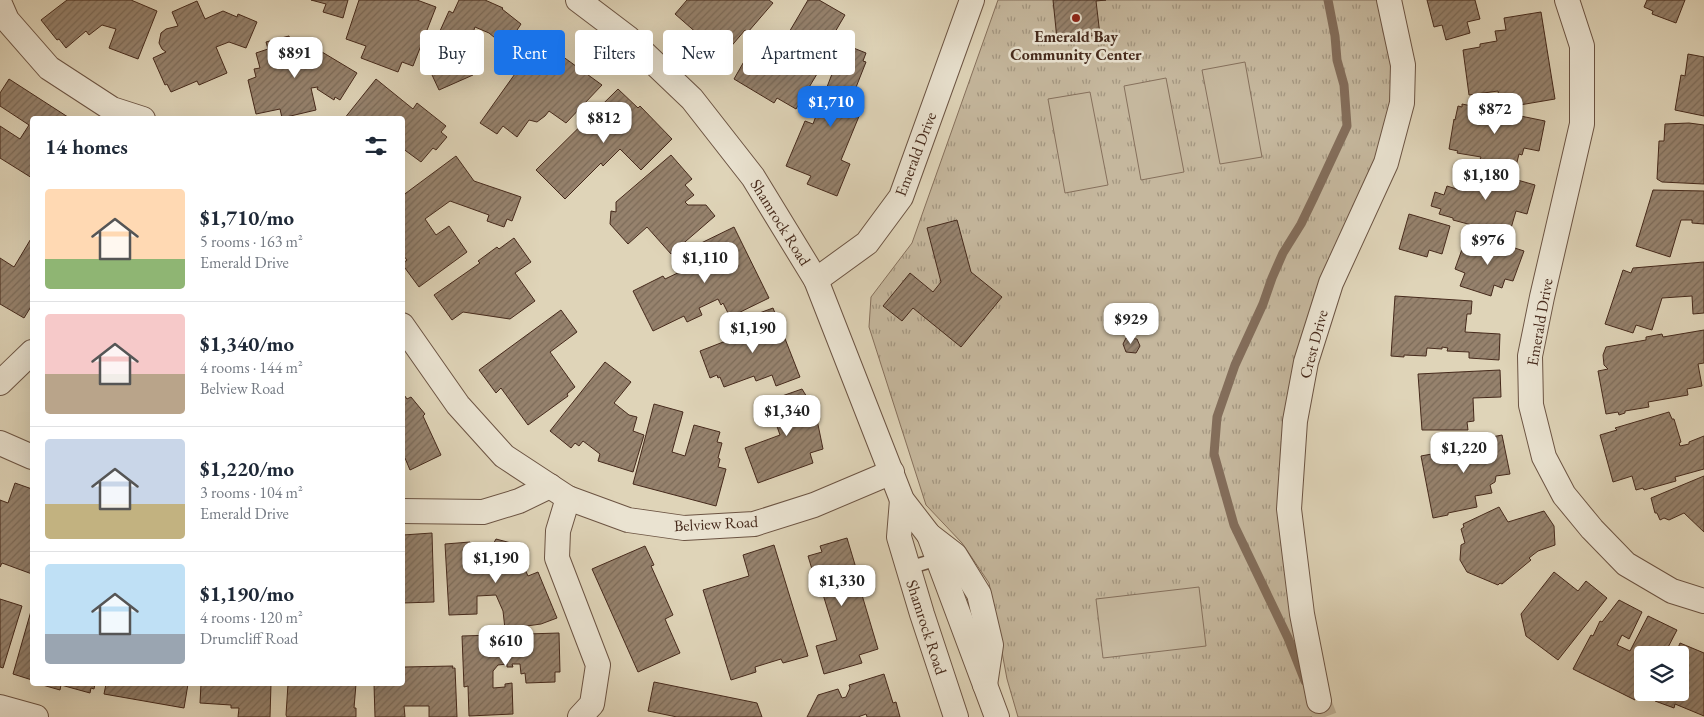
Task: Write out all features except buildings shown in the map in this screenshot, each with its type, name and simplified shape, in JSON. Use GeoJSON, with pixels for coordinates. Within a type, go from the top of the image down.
{"type":"FeatureCollection","features":[{"type":"Feature","properties":{"kind":"street","name":"Shamrock Road"},"geometry":{"type":"LineString","coordinates":[[578,0],[627,36],[692,99],[753,177],[816,280],[902,500],[929,535],[955,555],[979,594],[991,645],[985,685],[953,706],[899,536],[902,500]]}},
{"type":"Feature","properties":{"kind":"street","name":"Emerald Drive"},"geometry":{"type":"LineString","coordinates":[[816,280],[867,243],[901,197],[972,0]]}},
{"type":"Feature","properties":{"kind":"street","name":"Crest Drive"},"geometry":{"type":"LineString","coordinates":[[1319,701],[1302,614],[1290,508],[1295,421],[1306,362],[1331,283],[1386,163],[1402,103],[1403,64],[1389,0]]}},
{"type":"Feature","properties":{"kind":"street","name":"Emerald Drive"},"geometry":{"type":"LineString","coordinates":[[1568,0],[1582,46],[1582,124],[1530,356],[1531,405],[1544,457],[1564,495],[1592,529],[1626,564],[1672,591],[1704,601]]}},
{"type":"Feature","properties":{"kind":"street"},"geometry":{"type":"LineString","coordinates":[[0,4],[7,20],[49,68],[112,109],[134,116]]}},
{"type":"Feature","properties":{"kind":"street","name":"Belview Road"},"geometry":{"type":"LineString","coordinates":[[405,329],[458,405],[504,456],[559,492],[628,520],[684,528],[754,524],[814,505],[892,472]]}},
{"type":"Feature","properties":{"kind":"street"},"geometry":{"type":"LineString","coordinates":[[0,383],[30,354]]}},
{"type":"Feature","properties":{"kind":"street"},"geometry":{"type":"LineString","coordinates":[[0,443],[30,456]]}},
{"type":"Feature","properties":{"kind":"street"},"geometry":{"type":"LineString","coordinates":[[405,511],[483,512],[559,492],[557,558],[598,665],[592,704],[580,717]]}},
{"type":"Feature","properties":{"kind":"street","name":"Shamrock Road"},"geometry":{"type":"LineString","coordinates":[[929,535],[997,717]]}},
{"type":"Feature","properties":{"kind":"street"},"geometry":{"type":"LineString","coordinates":[[0,707],[36,717]]}},
{"type":"Feature","properties":{"kind":"lane"},"geometry":{"type":"LineString","coordinates":[[908,568],[938,559]]}},
{"type":"Feature","properties":{"kind":"green space"},"geometry":{"type":"Polygon","coordinates":[[[998,0],[1384,0],[1396,63],[1394,100],[1379,160],[1325,280],[1282,508],[1319,717],[1018,717],[1007,679],[989,583],[962,543],[926,505],[869,327],[871,297],[912,243],[998,0]]]}},
{"type":"Feature","properties":{"kind":"green space"},"geometry":{"type":"Polygon","coordinates":[[[1245,62],[1262,157],[1220,164],[1202,70],[1245,62]]]}},
{"type":"Feature","properties":{"kind":"green space"},"geometry":{"type":"Polygon","coordinates":[[[1166,78],[1184,172],[1141,180],[1124,86],[1166,78]]]}},
{"type":"Feature","properties":{"kind":"green space"},"geometry":{"type":"Polygon","coordinates":[[[1090,92],[1108,185],[1065,193],[1048,99],[1090,92]]]}},
{"type":"Feature","properties":{"kind":"green space"},"geometry":{"type":"Polygon","coordinates":[[[1199,587],[1206,646],[1103,658],[1096,599],[1199,587]]]}},
{"type":"Feature","properties":{"kind":"waterway"},"geometry":{"type":"LineString","coordinates":[[1305,681],[1288,638],[1234,525],[1214,454],[1217,417],[1235,365],[1263,304],[1283,253],[1301,224],[1347,126],[1344,85],[1337,60],[1335,36],[1328,0]]}},
{"type":"Feature","properties":{"kind":"tunnel"},"geometry":{"type":"LineString","coordinates":[[1319,701],[1325,717]]}},
{"type":"Feature","properties":{"kind":"place","name":"Emerald Bay Community Center"},"geometry":{"type":"Point","coordinates":[1076,18]}}]}
